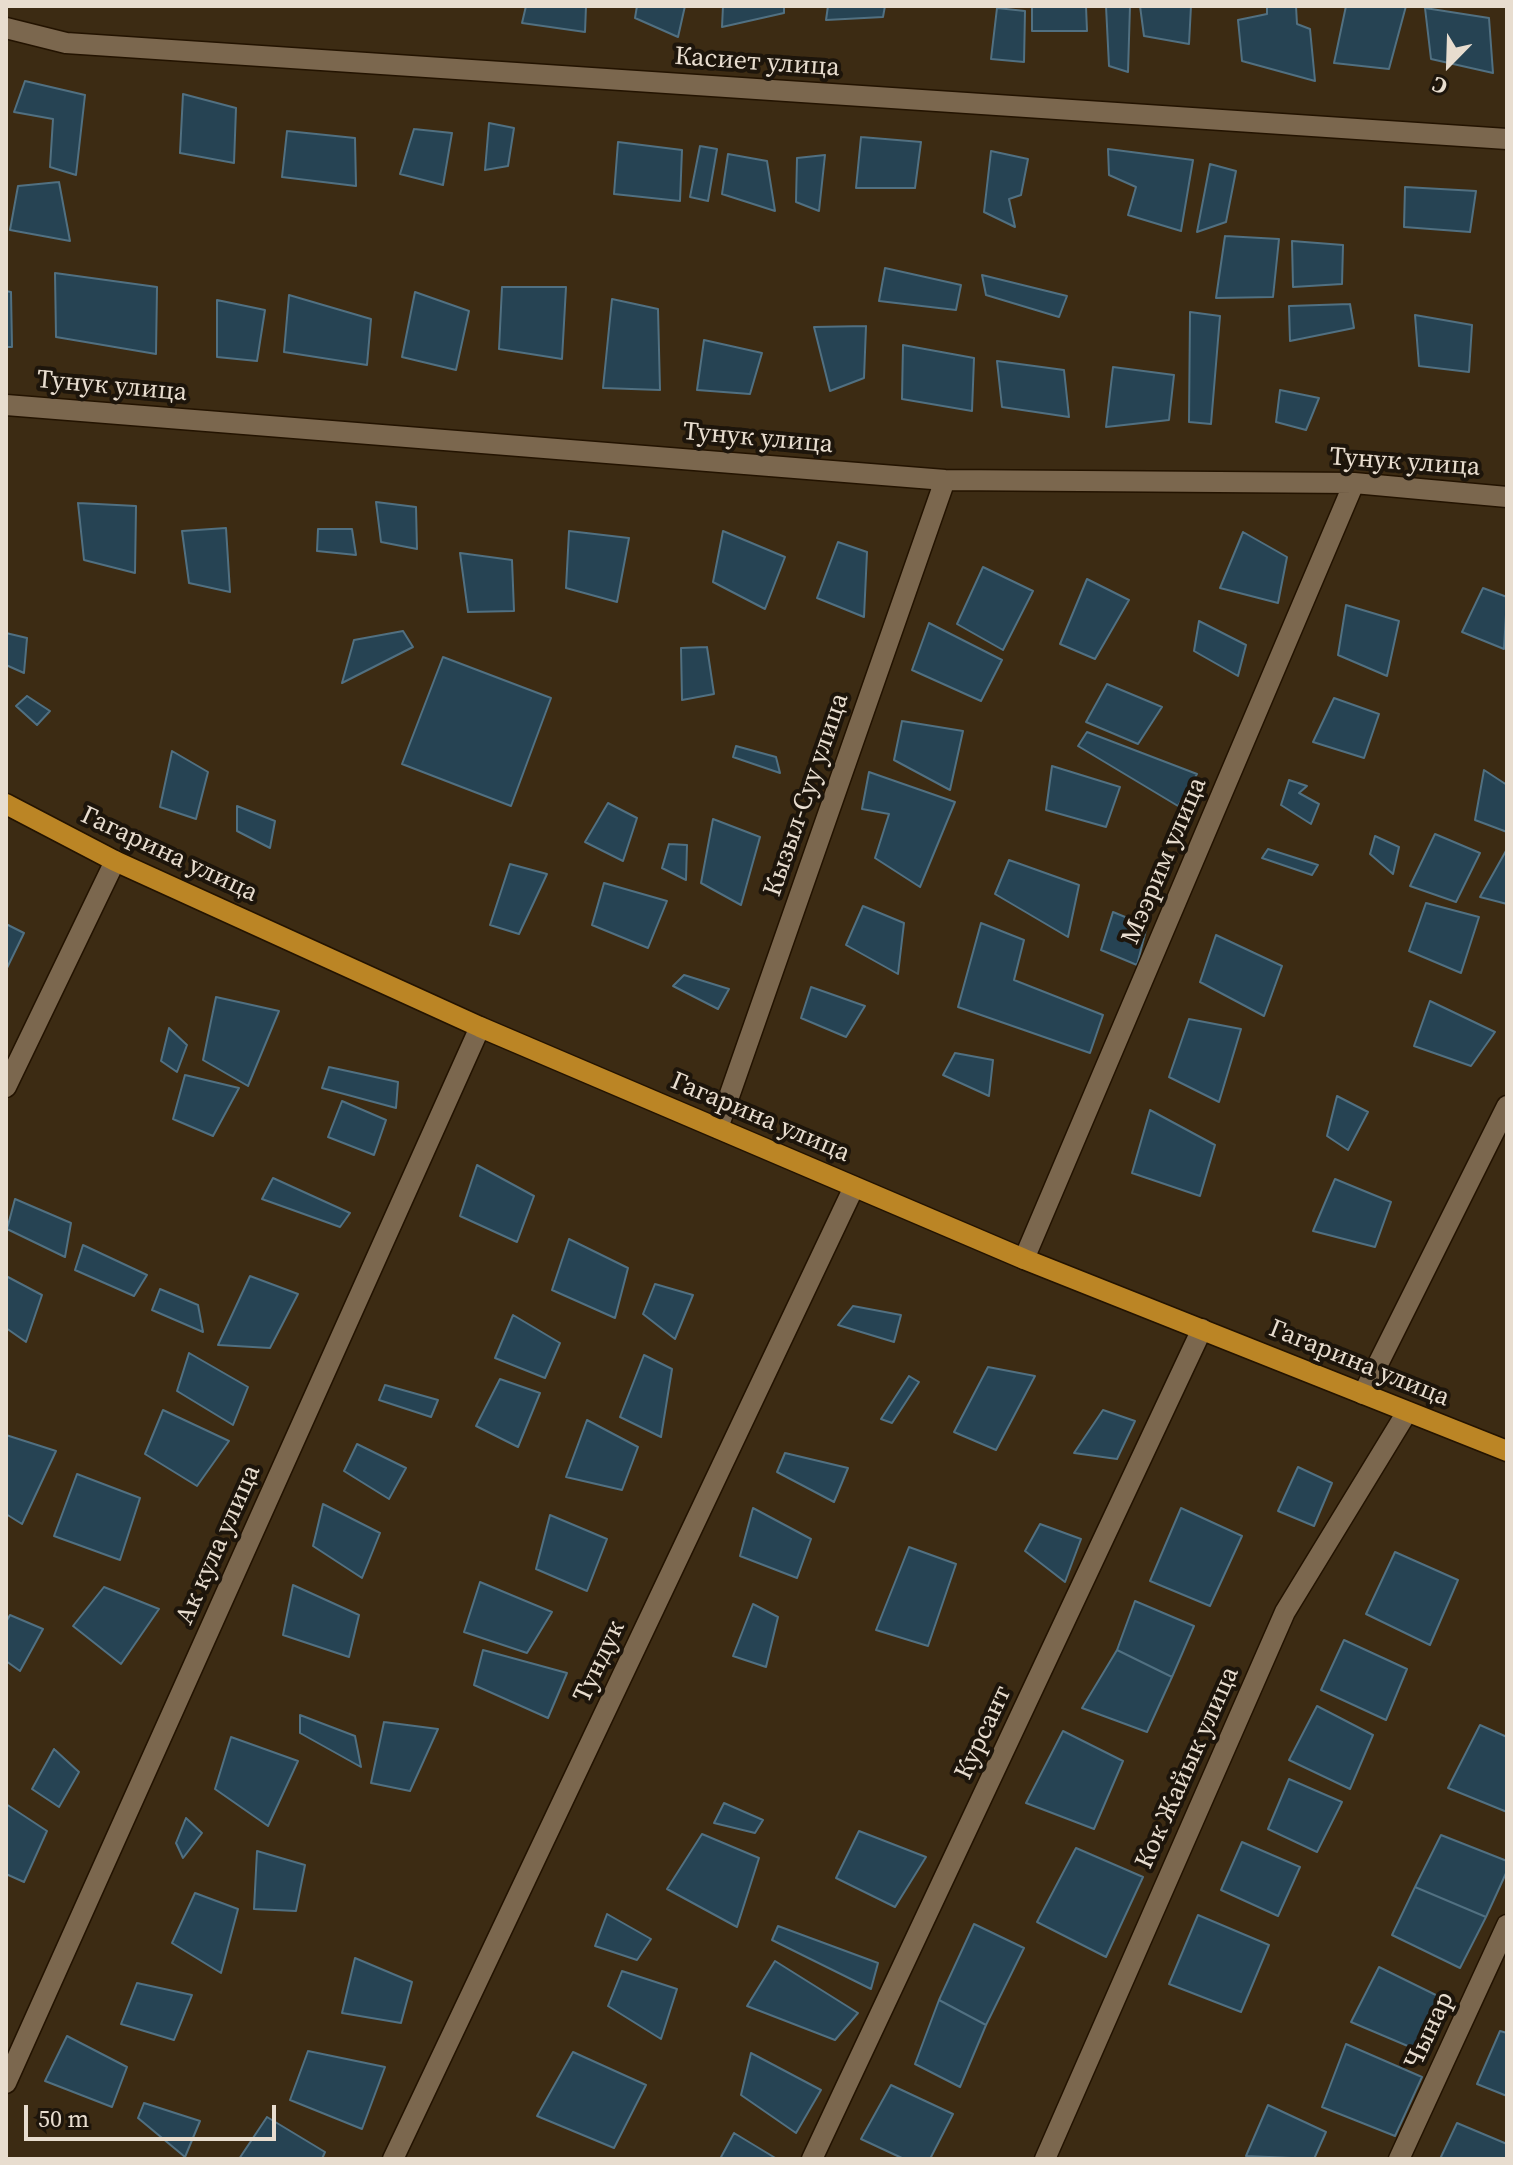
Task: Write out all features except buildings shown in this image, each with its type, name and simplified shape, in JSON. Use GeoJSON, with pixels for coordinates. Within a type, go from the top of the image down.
{"type":"FeatureCollection","features":[{"type":"Feature","properties":{"kind":"main road","name":"Гагарина улица"},"geometry":{"type":"LineString","coordinates":[[6,804],[115,861],[480,1027],[1024,1259],[1507,1451]]}},
{"type":"Feature","properties":{"kind":"street","name":"Касиет улица"},"geometry":{"type":"LineString","coordinates":[[6,28],[66,43],[1507,139]]}},
{"type":"Feature","properties":{"kind":"street","name":"Тунук улица"},"geometry":{"type":"LineString","coordinates":[[6,405],[945,480],[1354,483],[1507,497]]}},
{"type":"Feature","properties":{"kind":"street","name":"Кызыл-Суу улица"},"geometry":{"type":"LineString","coordinates":[[718,1128],[945,480]]}},
{"type":"Feature","properties":{"kind":"street","name":"Мээрим улица"},"geometry":{"type":"LineString","coordinates":[[1024,1259],[1354,483]]}},
{"type":"Feature","properties":{"kind":"street"},"geometry":{"type":"LineString","coordinates":[[6,1087],[115,861]]}},
{"type":"Feature","properties":{"kind":"street","name":"Ак кула улица"},"geometry":{"type":"LineString","coordinates":[[6,2083],[480,1027]]}},
{"type":"Feature","properties":{"kind":"street"},"geometry":{"type":"LineString","coordinates":[[1363,1394],[1507,1106]]}},
{"type":"Feature","properties":{"kind":"street","name":"Тундук"},"geometry":{"type":"LineString","coordinates":[[393,2159],[854,1187]]}},
{"type":"Feature","properties":{"kind":"street","name":"Курсант"},"geometry":{"type":"LineString","coordinates":[[812,2159],[1202,1329]]}},
{"type":"Feature","properties":{"kind":"street","name":"Кок Жайык улица"},"geometry":{"type":"LineString","coordinates":[[1045,2159],[1285,1612],[1407,1412]]}},
{"type":"Feature","properties":{"kind":"street","name":"Чынар"},"geometry":{"type":"LineString","coordinates":[[1399,2159],[1507,1925]]}}]}
